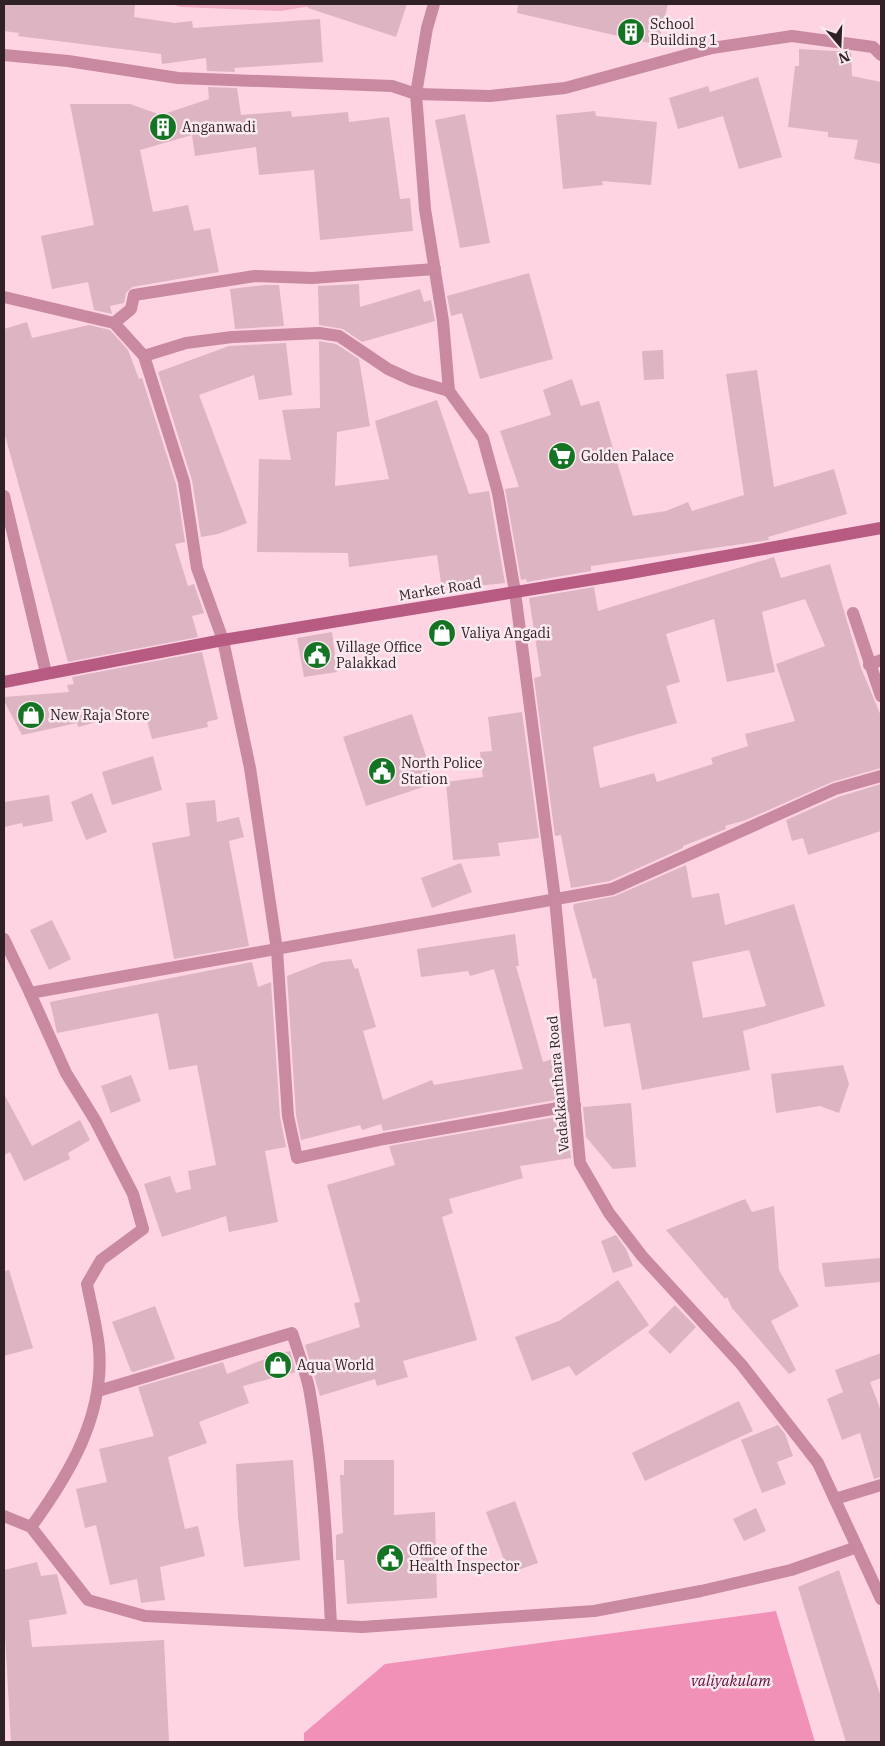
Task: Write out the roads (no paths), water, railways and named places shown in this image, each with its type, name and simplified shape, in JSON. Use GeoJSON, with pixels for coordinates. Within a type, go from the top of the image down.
{"type":"FeatureCollection","features":[{"type":"Feature","properties":{"kind":"main road","name":"Market Road"},"geometry":{"type":"LineString","coordinates":[[4,682],[223,640],[515,592],[881,528]]}},
{"type":"Feature","properties":{"kind":"street"},"geometry":{"type":"LineString","coordinates":[[144,356],[186,343],[223,338],[319,333],[339,336],[388,369],[412,380],[448,391],[443,321],[425,209],[416,94],[434,4]]}},
{"type":"Feature","properties":{"kind":"street"},"geometry":{"type":"LineString","coordinates":[[4,55],[68,61],[178,78],[392,86],[416,94],[490,96],[565,88],[712,48],[792,36],[872,47],[881,56]]}},
{"type":"Feature","properties":{"kind":"street"},"geometry":{"type":"LineString","coordinates":[[114,323],[132,308],[134,295],[181,287],[254,276],[312,278],[435,270]]}},
{"type":"Feature","properties":{"kind":"street"},"geometry":{"type":"LineString","coordinates":[[4,297],[114,323],[144,356],[184,482],[197,568],[223,640],[250,768],[277,950],[288,1116],[297,1158],[575,1105]]}},
{"type":"Feature","properties":{"kind":"street","name":"Vadakkanthara Road"},"geometry":{"type":"LineString","coordinates":[[448,391],[483,438],[498,493],[515,592],[555,900],[580,1163],[609,1213],[642,1256],[741,1364],[818,1463],[881,1599]]}},
{"type":"Feature","properties":{"kind":"street"},"geometry":{"type":"LineString","coordinates":[[4,496],[46,673]]}},
{"type":"Feature","properties":{"kind":"street"},"geometry":{"type":"LineString","coordinates":[[853,613],[875,662],[881,696]]}},
{"type":"Feature","properties":{"kind":"street"},"geometry":{"type":"LineString","coordinates":[[30,992],[277,950],[612,889],[835,789],[881,776]]}},
{"type":"Feature","properties":{"kind":"street"},"geometry":{"type":"LineString","coordinates":[[4,939],[66,1073],[95,1120],[133,1194],[143,1229],[101,1260],[87,1284],[99,1348],[98,1391],[91,1421],[59,1488],[31,1527]]}},
{"type":"Feature","properties":{"kind":"street"},"geometry":{"type":"LineString","coordinates":[[98,1391],[292,1333],[308,1386],[321,1472],[327,1543],[330,1625]]}},
{"type":"Feature","properties":{"kind":"street"},"geometry":{"type":"LineString","coordinates":[[835,1499],[881,1486]]}},
{"type":"Feature","properties":{"kind":"street"},"geometry":{"type":"LineString","coordinates":[[4,1516],[31,1527],[88,1600],[145,1616],[362,1627],[594,1611],[701,1591],[791,1570],[857,1547]]}},
{"type":"Feature","properties":{"kind":"water","name":"valiyakulam"},"geometry":{"type":"Polygon","coordinates":[[[776,1611],[815,1742],[304,1742],[304,1733],[385,1664],[776,1611]]]}},
{"type":"Feature","properties":{"kind":"place","name":"School Building 1"},"geometry":{"type":"Point","coordinates":[631,32]}},
{"type":"Feature","properties":{"kind":"place","name":"Anganwadi"},"geometry":{"type":"Point","coordinates":[163,127]}},
{"type":"Feature","properties":{"kind":"place","name":"Golden Palace"},"geometry":{"type":"Point","coordinates":[562,456]}},
{"type":"Feature","properties":{"kind":"place","name":"Valiya Angadi"},"geometry":{"type":"Point","coordinates":[442,633]}},
{"type":"Feature","properties":{"kind":"place","name":"Village Office Palakkad"},"geometry":{"type":"Point","coordinates":[317,655]}},
{"type":"Feature","properties":{"kind":"place","name":"New Raja Store"},"geometry":{"type":"Point","coordinates":[31,715]}},
{"type":"Feature","properties":{"kind":"place","name":"North Police Station"},"geometry":{"type":"Point","coordinates":[382,771]}},
{"type":"Feature","properties":{"kind":"place","name":"Aqua World"},"geometry":{"type":"Point","coordinates":[278,1365]}},
{"type":"Feature","properties":{"kind":"place","name":"Office of the Health Inspector"},"geometry":{"type":"Point","coordinates":[390,1558]}}]}
